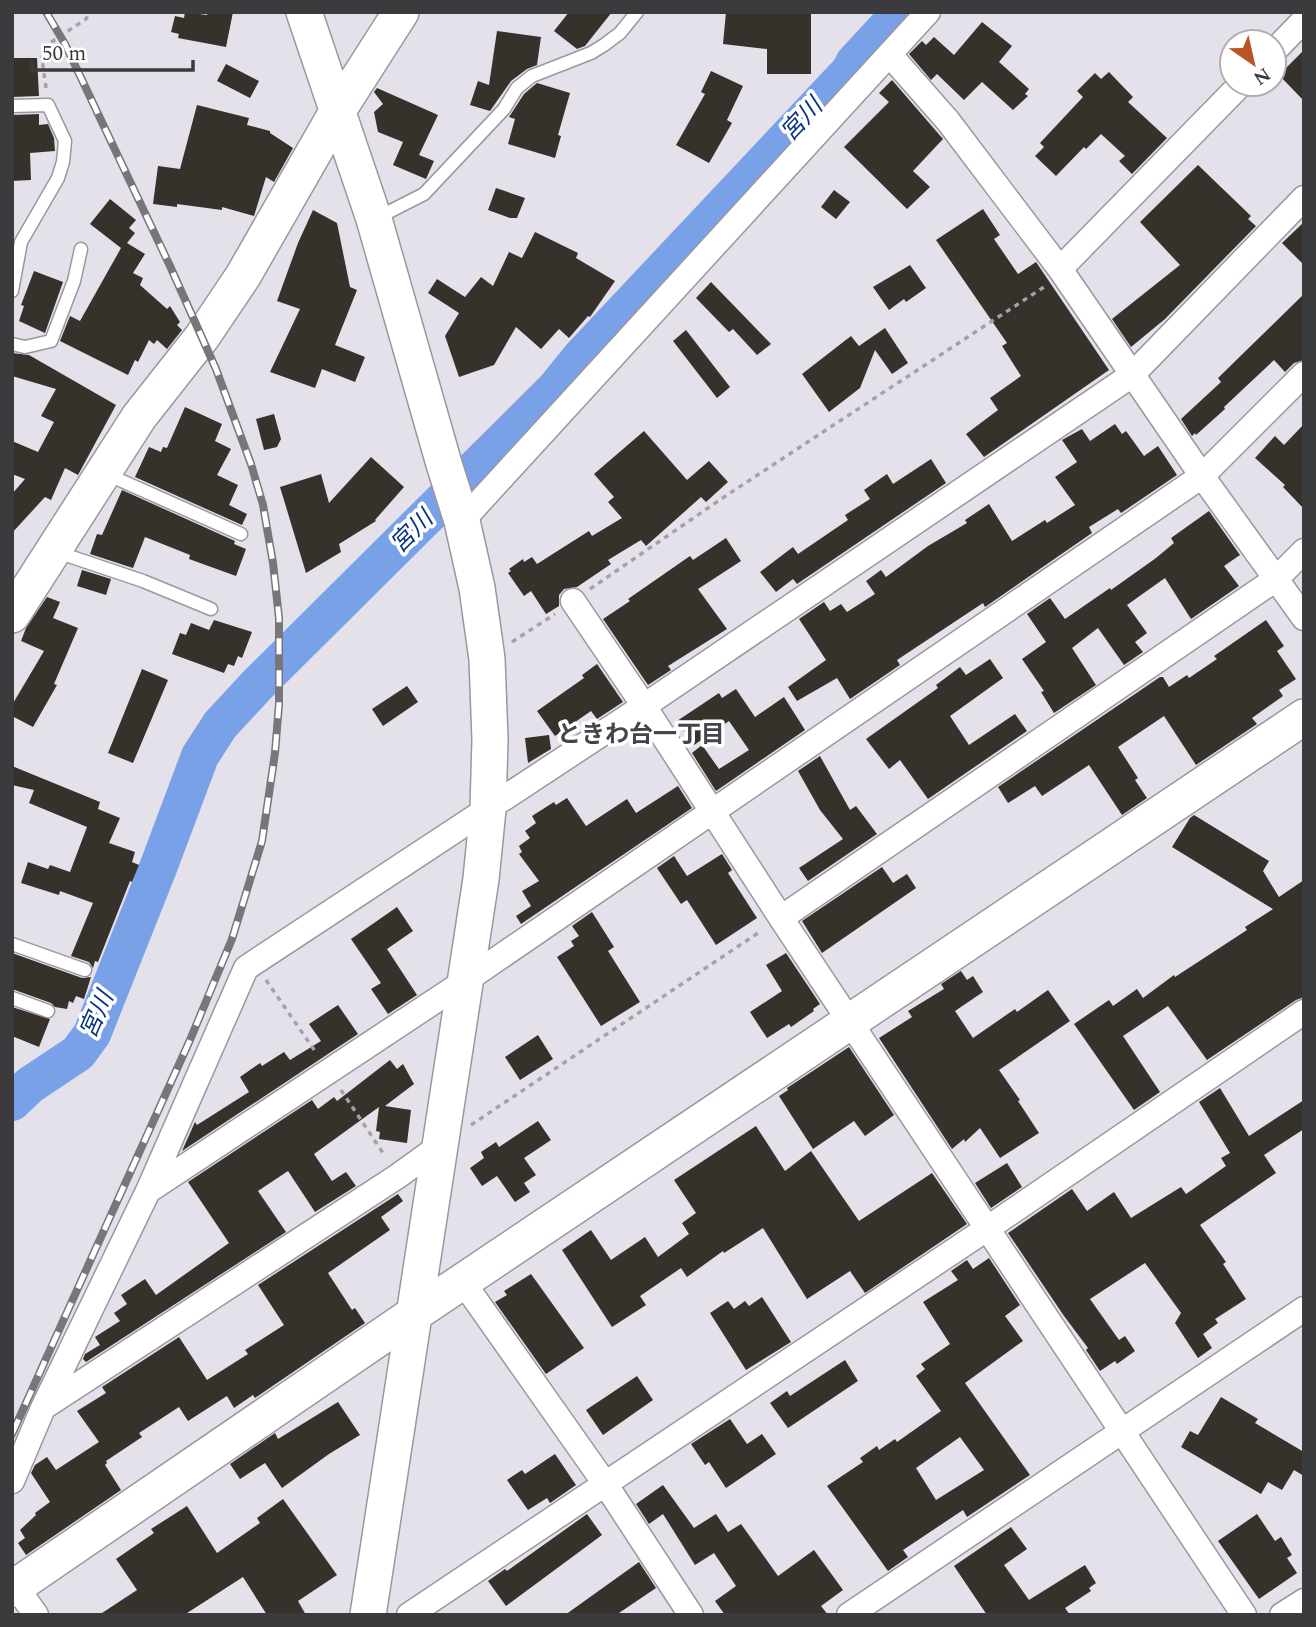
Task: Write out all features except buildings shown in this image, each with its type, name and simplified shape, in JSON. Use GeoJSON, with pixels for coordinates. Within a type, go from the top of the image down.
{"type":"FeatureCollection","features":[{"type":"Feature","properties":{"kind":"street"},"geometry":{"type":"LineString","coordinates":[[304,12],[374,219],[460,513],[477,588],[487,659],[490,740],[488,809],[481,878],[368,1615]]}},
{"type":"Feature","properties":{"kind":"street"},"geometry":{"type":"LineString","coordinates":[[12,615],[139,417],[202,337],[243,276],[337,112],[401,12]]}},
{"type":"Feature","properties":{"kind":"street"},"geometry":{"type":"LineString","coordinates":[[460,513],[928,12]]}},
{"type":"Feature","properties":{"kind":"street"},"geometry":{"type":"LineString","coordinates":[[1288,37],[1304,20]]}},
{"type":"Feature","properties":{"kind":"street"},"geometry":{"type":"LineString","coordinates":[[890,55],[948,121],[1062,272],[1202,476],[1304,618]]}},
{"type":"Feature","properties":{"kind":"street"},"geometry":{"type":"LineString","coordinates":[[1062,272],[1228,98]]}},
{"type":"Feature","properties":{"kind":"street"},"geometry":{"type":"LineString","coordinates":[[12,1481],[43,1408],[148,1191],[246,968],[645,706],[1132,375],[1304,198]]}},
{"type":"Feature","properties":{"kind":"street"},"geometry":{"type":"LineString","coordinates":[[148,1191],[466,981],[1202,476],[1304,374]]}},
{"type":"Feature","properties":{"kind":"street"},"geometry":{"type":"LineString","coordinates":[[780,918],[1276,579],[1304,551]]}},
{"type":"Feature","properties":{"kind":"street"},"geometry":{"type":"LineString","coordinates":[[573,601],[645,706],[780,918],[1244,1615]]}},
{"type":"Feature","properties":{"kind":"street"},"geometry":{"type":"LineString","coordinates":[[36,1615],[14,1586],[414,1314],[1304,717]]}},
{"type":"Feature","properties":{"kind":"street"},"geometry":{"type":"LineString","coordinates":[[410,1615],[988,1228],[1304,1012]]}},
{"type":"Feature","properties":{"kind":"street"},"geometry":{"type":"LineString","coordinates":[[43,1408],[398,1176],[440,1144]]}},
{"type":"Feature","properties":{"kind":"street"},"geometry":{"type":"LineString","coordinates":[[463,1282],[606,1485],[691,1615]]}},
{"type":"Feature","properties":{"kind":"street"},"geometry":{"type":"LineString","coordinates":[[849,1615],[1304,1309]]}},
{"type":"Feature","properties":{"kind":"street"},"geometry":{"type":"LineString","coordinates":[[1282,1615],[1304,1601]]}},
{"type":"Feature","properties":{"kind":"lane"},"geometry":{"type":"LineString","coordinates":[[374,219],[424,194],[504,109],[517,88],[533,76],[604,45],[621,33],[637,12]]}},
{"type":"Feature","properties":{"kind":"lane"},"geometry":{"type":"LineString","coordinates":[[12,106],[48,104],[65,141],[64,162],[58,178],[21,242],[12,291]]}},
{"type":"Feature","properties":{"kind":"lane"},"geometry":{"type":"LineString","coordinates":[[12,344],[25,347],[51,341],[74,281],[81,249]]}},
{"type":"Feature","properties":{"kind":"lane"},"geometry":{"type":"LineString","coordinates":[[103,472],[242,534]]}},
{"type":"Feature","properties":{"kind":"lane"},"geometry":{"type":"LineString","coordinates":[[53,551],[143,581],[211,609]]}},
{"type":"Feature","properties":{"kind":"lane"},"geometry":{"type":"LineString","coordinates":[[12,944],[85,971]]}},
{"type":"Feature","properties":{"kind":"lane"},"geometry":{"type":"LineString","coordinates":[[12,998],[48,1011]]}},
{"type":"Feature","properties":{"kind":"path"},"geometry":{"type":"LineString","coordinates":[[48,104],[42,59],[44,47],[86,19],[90,12]]}},
{"type":"Feature","properties":{"kind":"path"},"geometry":{"type":"LineString","coordinates":[[487,659],[1062,272]]}},
{"type":"Feature","properties":{"kind":"path"},"geometry":{"type":"LineString","coordinates":[[440,1144],[780,918]]}},
{"type":"Feature","properties":{"kind":"waterway","name":"宮川"},"geometry":{"type":"LineString","coordinates":[[12,1102],[30,1085],[78,1053],[92,1034],[200,756],[220,725],[556,388],[581,357],[850,71],[854,63],[901,12]]}},
{"type":"Feature","properties":{"kind":"railway"},"geometry":{"type":"LineString","coordinates":[[12,1434],[190,1040],[232,939],[262,841],[279,704],[279,618],[273,563],[263,505],[251,464],[216,369],[170,266],[65,44],[46,12]]}},
{"type":"Feature","properties":{"kind":"district","name":"ときわ台一丁目"},"geometry":{"type":"Point","coordinates":[641,735]}}]}
